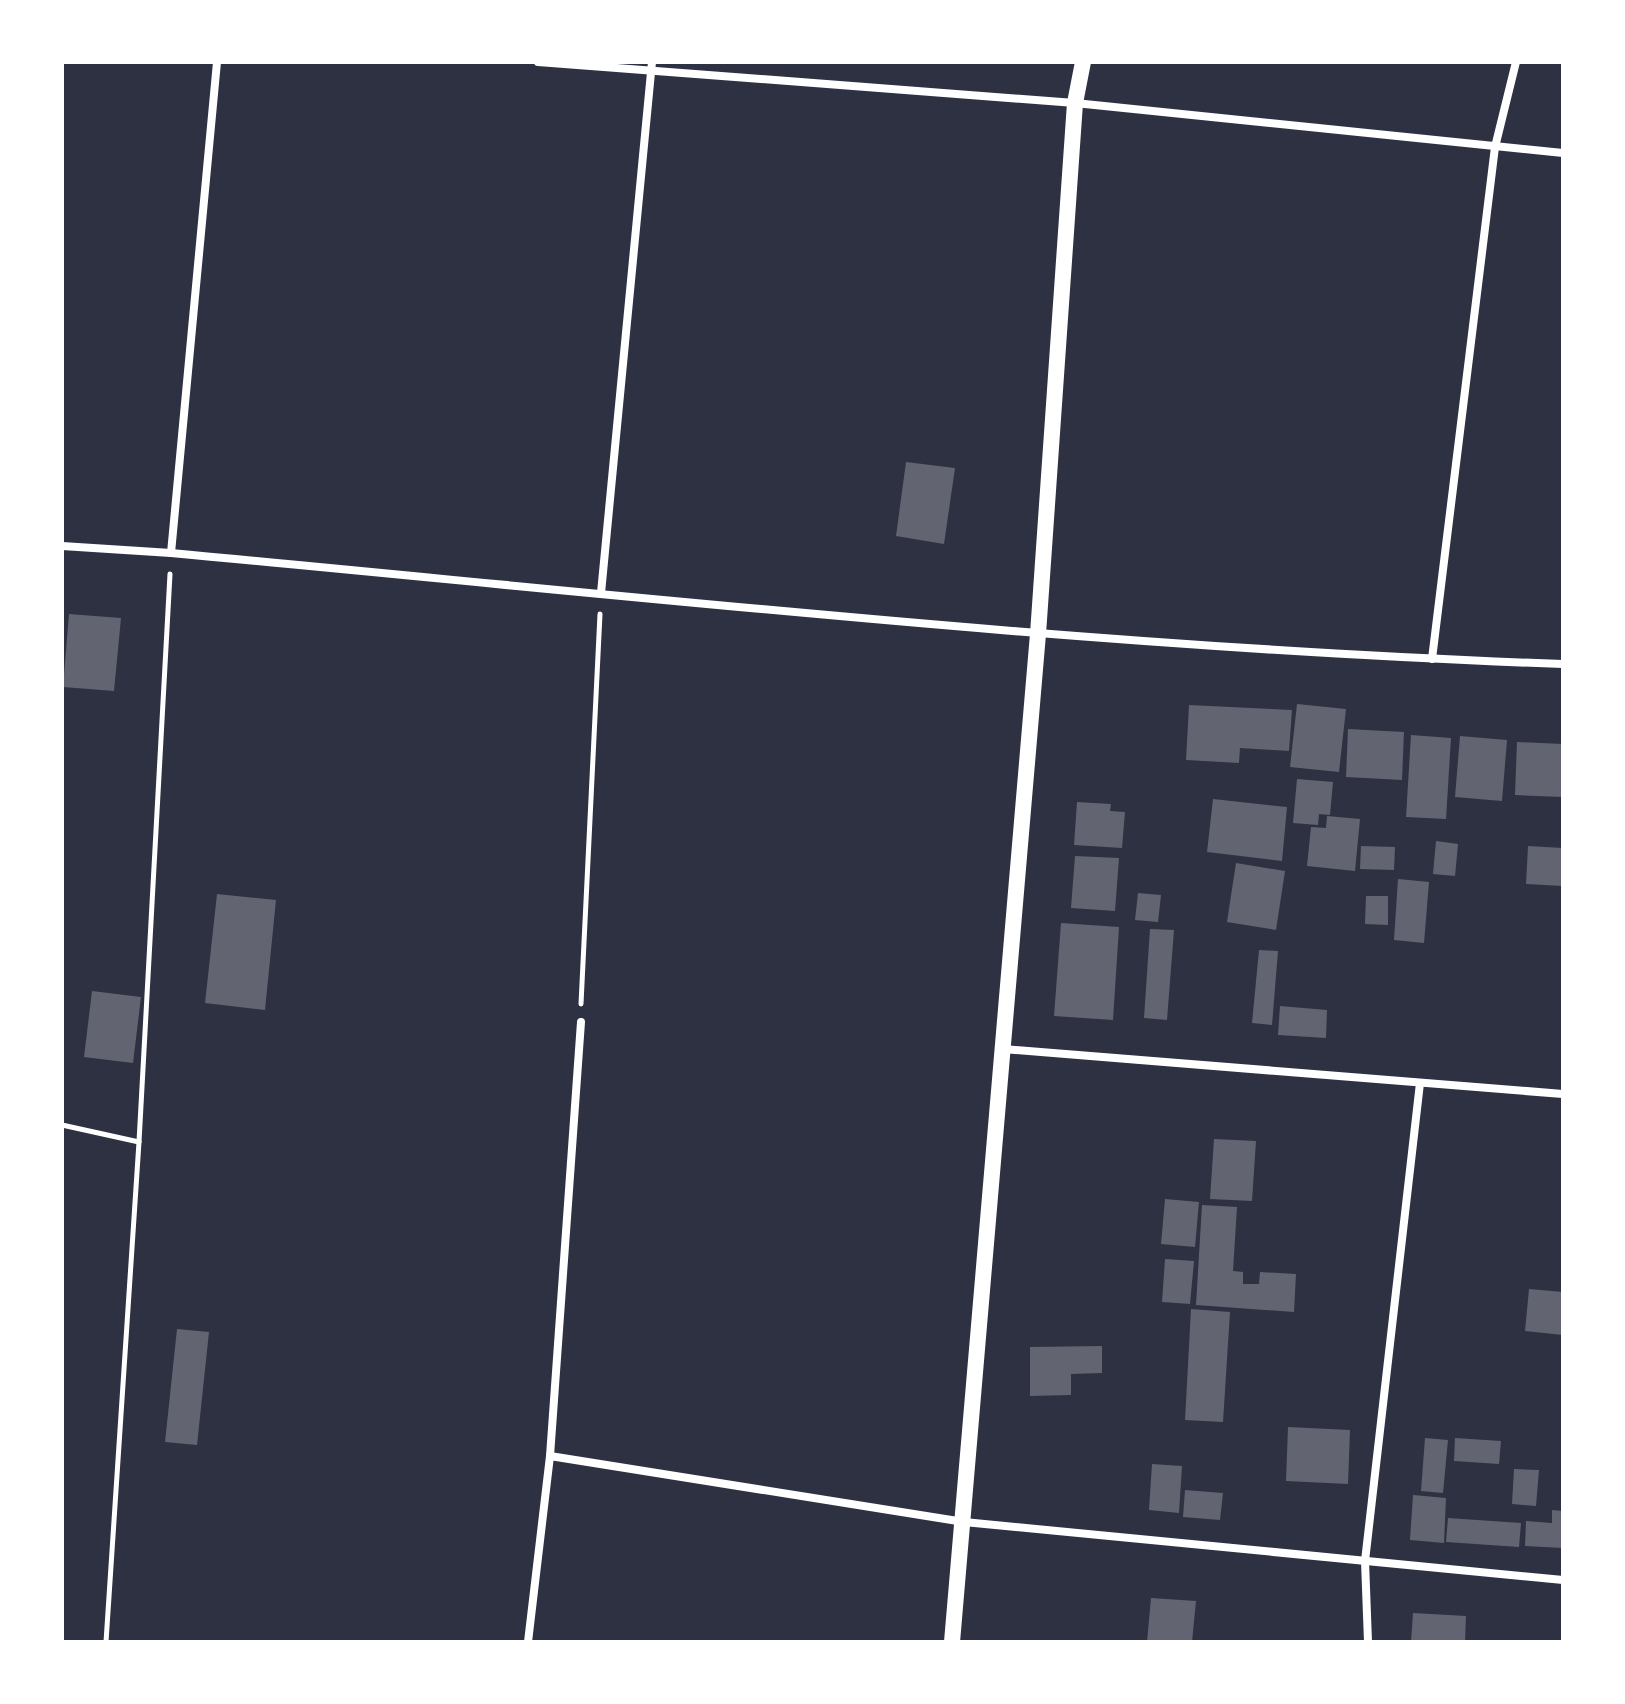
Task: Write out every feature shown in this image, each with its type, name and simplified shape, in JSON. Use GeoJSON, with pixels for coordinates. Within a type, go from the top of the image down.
{"type":"FeatureCollection","features":[{"type":"Feature","properties":{"kind":"main road"},"geometry":{"type":"LineString","coordinates":[[952,1642],[1038,634],[1075,103],[1083,62]]}},
{"type":"Feature","properties":{"kind":"street"},"geometry":{"type":"LineString","coordinates":[[171,553],[217,62]]}},
{"type":"Feature","properties":{"kind":"street"},"geometry":{"type":"LineString","coordinates":[[538,62],[651,66],[1075,103],[1563,153]]}},
{"type":"Feature","properties":{"kind":"street"},"geometry":{"type":"LineString","coordinates":[[1432,659],[1495,147],[1516,62]]}},
{"type":"Feature","properties":{"kind":"street"},"geometry":{"type":"LineString","coordinates":[[601,593],[651,66]]}},
{"type":"Feature","properties":{"kind":"street"},"geometry":{"type":"LineString","coordinates":[[62,546],[171,553],[1038,634],[1432,659],[1563,664]]}},
{"type":"Feature","properties":{"kind":"street"},"geometry":{"type":"LineString","coordinates":[[528,1642],[550,1456],[581,1022]]}},
{"type":"Feature","properties":{"kind":"street"},"geometry":{"type":"LineString","coordinates":[[1003,1049],[1563,1094]]}},
{"type":"Feature","properties":{"kind":"street"},"geometry":{"type":"LineString","coordinates":[[1368,1642],[1365,1561],[1420,1083]]}},
{"type":"Feature","properties":{"kind":"street"},"geometry":{"type":"LineString","coordinates":[[550,1456],[964,1522],[1563,1580]]}},
{"type":"Feature","properties":{"kind":"path"},"geometry":{"type":"LineString","coordinates":[[106,1642],[139,1142],[171,553]]}},
{"type":"Feature","properties":{"kind":"path"},"geometry":{"type":"LineString","coordinates":[[581,1022],[601,593]]}},
{"type":"Feature","properties":{"kind":"path"},"geometry":{"type":"LineString","coordinates":[[62,1125],[139,1142]]}},
{"type":"Feature","properties":{"kind":"building"},"geometry":{"type":"Polygon","coordinates":[[[906,462],[955,468],[944,544],[896,536],[906,462]]]}},
{"type":"Feature","properties":{"kind":"building"},"geometry":{"type":"Polygon","coordinates":[[[69,614],[121,618],[114,691],[63,687],[69,614]]]}},
{"type":"Feature","properties":{"kind":"building"},"geometry":{"type":"Polygon","coordinates":[[[1297,704],[1346,709],[1339,772],[1290,767],[1297,704]]]}},
{"type":"Feature","properties":{"kind":"building"},"geometry":{"type":"Polygon","coordinates":[[[1189,705],[1292,710],[1289,751],[1240,748],[1239,763],[1186,760],[1189,705]]]}},
{"type":"Feature","properties":{"kind":"building"},"geometry":{"type":"Polygon","coordinates":[[[1348,729],[1404,732],[1402,780],[1346,777],[1348,729]]]}},
{"type":"Feature","properties":{"kind":"building"},"geometry":{"type":"Polygon","coordinates":[[[1411,735],[1451,738],[1446,819],[1406,817],[1411,735]]]}},
{"type":"Feature","properties":{"kind":"building"},"geometry":{"type":"Polygon","coordinates":[[[1460,736],[1507,740],[1502,801],[1455,797],[1460,736]]]}},
{"type":"Feature","properties":{"kind":"building"},"geometry":{"type":"Polygon","coordinates":[[[1517,742],[1563,744],[1563,797],[1515,795],[1517,742]]]}},
{"type":"Feature","properties":{"kind":"building"},"geometry":{"type":"Polygon","coordinates":[[[1297,779],[1333,782],[1330,815],[1319,814],[1318,825],[1293,823],[1297,779]]]}},
{"type":"Feature","properties":{"kind":"building"},"geometry":{"type":"Polygon","coordinates":[[[1213,799],[1287,807],[1282,861],[1207,852],[1213,799]]]}},
{"type":"Feature","properties":{"kind":"building"},"geometry":{"type":"Polygon","coordinates":[[[1077,802],[1111,804],[1110,811],[1125,812],[1122,848],[1074,845],[1077,802]]]}},
{"type":"Feature","properties":{"kind":"building"},"geometry":{"type":"Polygon","coordinates":[[[1327,816],[1360,819],[1355,871],[1307,866],[1311,827],[1326,828],[1327,816]]]}},
{"type":"Feature","properties":{"kind":"building"},"geometry":{"type":"Polygon","coordinates":[[[1436,841],[1458,844],[1455,876],[1433,874],[1436,841]]]}},
{"type":"Feature","properties":{"kind":"building"},"geometry":{"type":"Polygon","coordinates":[[[1361,846],[1395,847],[1394,870],[1360,869],[1361,846]]]}},
{"type":"Feature","properties":{"kind":"building"},"geometry":{"type":"Polygon","coordinates":[[[1528,846],[1563,848],[1563,886],[1526,884],[1528,846]]]}},
{"type":"Feature","properties":{"kind":"building"},"geometry":{"type":"Polygon","coordinates":[[[1075,856],[1119,858],[1115,911],[1071,908],[1075,856]]]}},
{"type":"Feature","properties":{"kind":"building"},"geometry":{"type":"Polygon","coordinates":[[[1236,863],[1285,871],[1276,930],[1227,922],[1236,863]]]}},
{"type":"Feature","properties":{"kind":"building"},"geometry":{"type":"Polygon","coordinates":[[[1398,879],[1429,882],[1424,943],[1394,940],[1398,879]]]}},
{"type":"Feature","properties":{"kind":"building"},"geometry":{"type":"Polygon","coordinates":[[[1138,893],[1161,895],[1158,922],[1135,920],[1138,893]]]}},
{"type":"Feature","properties":{"kind":"building"},"geometry":{"type":"Polygon","coordinates":[[[217,894],[276,900],[265,1010],[205,1003],[217,894]]]}},
{"type":"Feature","properties":{"kind":"building"},"geometry":{"type":"Polygon","coordinates":[[[1366,896],[1388,896],[1388,925],[1365,924],[1366,896]]]}},
{"type":"Feature","properties":{"kind":"building"},"geometry":{"type":"Polygon","coordinates":[[[1061,923],[1119,927],[1113,1020],[1054,1016],[1061,923]]]}},
{"type":"Feature","properties":{"kind":"building"},"geometry":{"type":"Polygon","coordinates":[[[1150,929],[1174,930],[1167,1020],[1144,1018],[1150,929]]]}},
{"type":"Feature","properties":{"kind":"building"},"geometry":{"type":"Polygon","coordinates":[[[1259,950],[1278,951],[1272,1025],[1252,1023],[1259,950]]]}},
{"type":"Feature","properties":{"kind":"building"},"geometry":{"type":"Polygon","coordinates":[[[92,991],[141,997],[133,1063],[84,1057],[92,991]]]}},
{"type":"Feature","properties":{"kind":"building"},"geometry":{"type":"Polygon","coordinates":[[[1280,1006],[1327,1010],[1326,1038],[1278,1035],[1280,1006]]]}},
{"type":"Feature","properties":{"kind":"building"},"geometry":{"type":"Polygon","coordinates":[[[1214,1139],[1256,1141],[1252,1201],[1210,1199],[1214,1139]]]}},
{"type":"Feature","properties":{"kind":"building"},"geometry":{"type":"Polygon","coordinates":[[[1165,1199],[1199,1202],[1195,1247],[1161,1244],[1165,1199]]]}},
{"type":"Feature","properties":{"kind":"building"},"geometry":{"type":"Polygon","coordinates":[[[1202,1205],[1237,1207],[1233,1271],[1243,1272],[1243,1284],[1259,1284],[1260,1272],[1296,1274],[1294,1312],[1196,1305],[1202,1205]]]}},
{"type":"Feature","properties":{"kind":"building"},"geometry":{"type":"Polygon","coordinates":[[[1165,1259],[1194,1261],[1190,1304],[1162,1302],[1165,1259]]]}},
{"type":"Feature","properties":{"kind":"building"},"geometry":{"type":"Polygon","coordinates":[[[1529,1289],[1563,1292],[1563,1335],[1525,1331],[1529,1289]]]}},
{"type":"Feature","properties":{"kind":"building"},"geometry":{"type":"Polygon","coordinates":[[[1191,1309],[1230,1312],[1223,1422],[1185,1420],[1191,1309]]]}},
{"type":"Feature","properties":{"kind":"building"},"geometry":{"type":"Polygon","coordinates":[[[177,1329],[209,1332],[197,1445],[165,1442],[177,1329]]]}},
{"type":"Feature","properties":{"kind":"building"},"geometry":{"type":"Polygon","coordinates":[[[1102,1346],[1102,1373],[1071,1374],[1071,1395],[1030,1396],[1030,1347],[1102,1346]]]}},
{"type":"Feature","properties":{"kind":"building"},"geometry":{"type":"Polygon","coordinates":[[[1288,1427],[1350,1430],[1348,1484],[1286,1481],[1288,1427]]]}},
{"type":"Feature","properties":{"kind":"building"},"geometry":{"type":"Polygon","coordinates":[[[1425,1438],[1448,1440],[1443,1493],[1421,1491],[1425,1438]]]}},
{"type":"Feature","properties":{"kind":"building"},"geometry":{"type":"Polygon","coordinates":[[[1455,1438],[1501,1441],[1499,1464],[1454,1461],[1455,1438]]]}},
{"type":"Feature","properties":{"kind":"building"},"geometry":{"type":"Polygon","coordinates":[[[1152,1464],[1182,1466],[1179,1513],[1149,1510],[1152,1464]]]}},
{"type":"Feature","properties":{"kind":"building"},"geometry":{"type":"Polygon","coordinates":[[[1514,1469],[1539,1470],[1536,1506],[1512,1504],[1514,1469]]]}},
{"type":"Feature","properties":{"kind":"building"},"geometry":{"type":"Polygon","coordinates":[[[1185,1490],[1223,1493],[1220,1520],[1183,1517],[1185,1490]]]}},
{"type":"Feature","properties":{"kind":"building"},"geometry":{"type":"Polygon","coordinates":[[[1413,1495],[1446,1498],[1444,1543],[1410,1540],[1413,1495]]]}},
{"type":"Feature","properties":{"kind":"building"},"geometry":{"type":"Polygon","coordinates":[[[1552,1510],[1563,1511],[1563,1548],[1525,1546],[1526,1521],[1552,1523],[1552,1510]]]}},
{"type":"Feature","properties":{"kind":"building"},"geometry":{"type":"Polygon","coordinates":[[[1448,1518],[1521,1523],[1519,1547],[1446,1542],[1448,1518]]]}},
{"type":"Feature","properties":{"kind":"building"},"geometry":{"type":"Polygon","coordinates":[[[1151,1598],[1196,1601],[1192,1642],[1147,1642],[1151,1598]]]}},
{"type":"Feature","properties":{"kind":"building"},"geometry":{"type":"Polygon","coordinates":[[[1413,1613],[1466,1616],[1465,1642],[1411,1642],[1413,1613]]]}}]}
